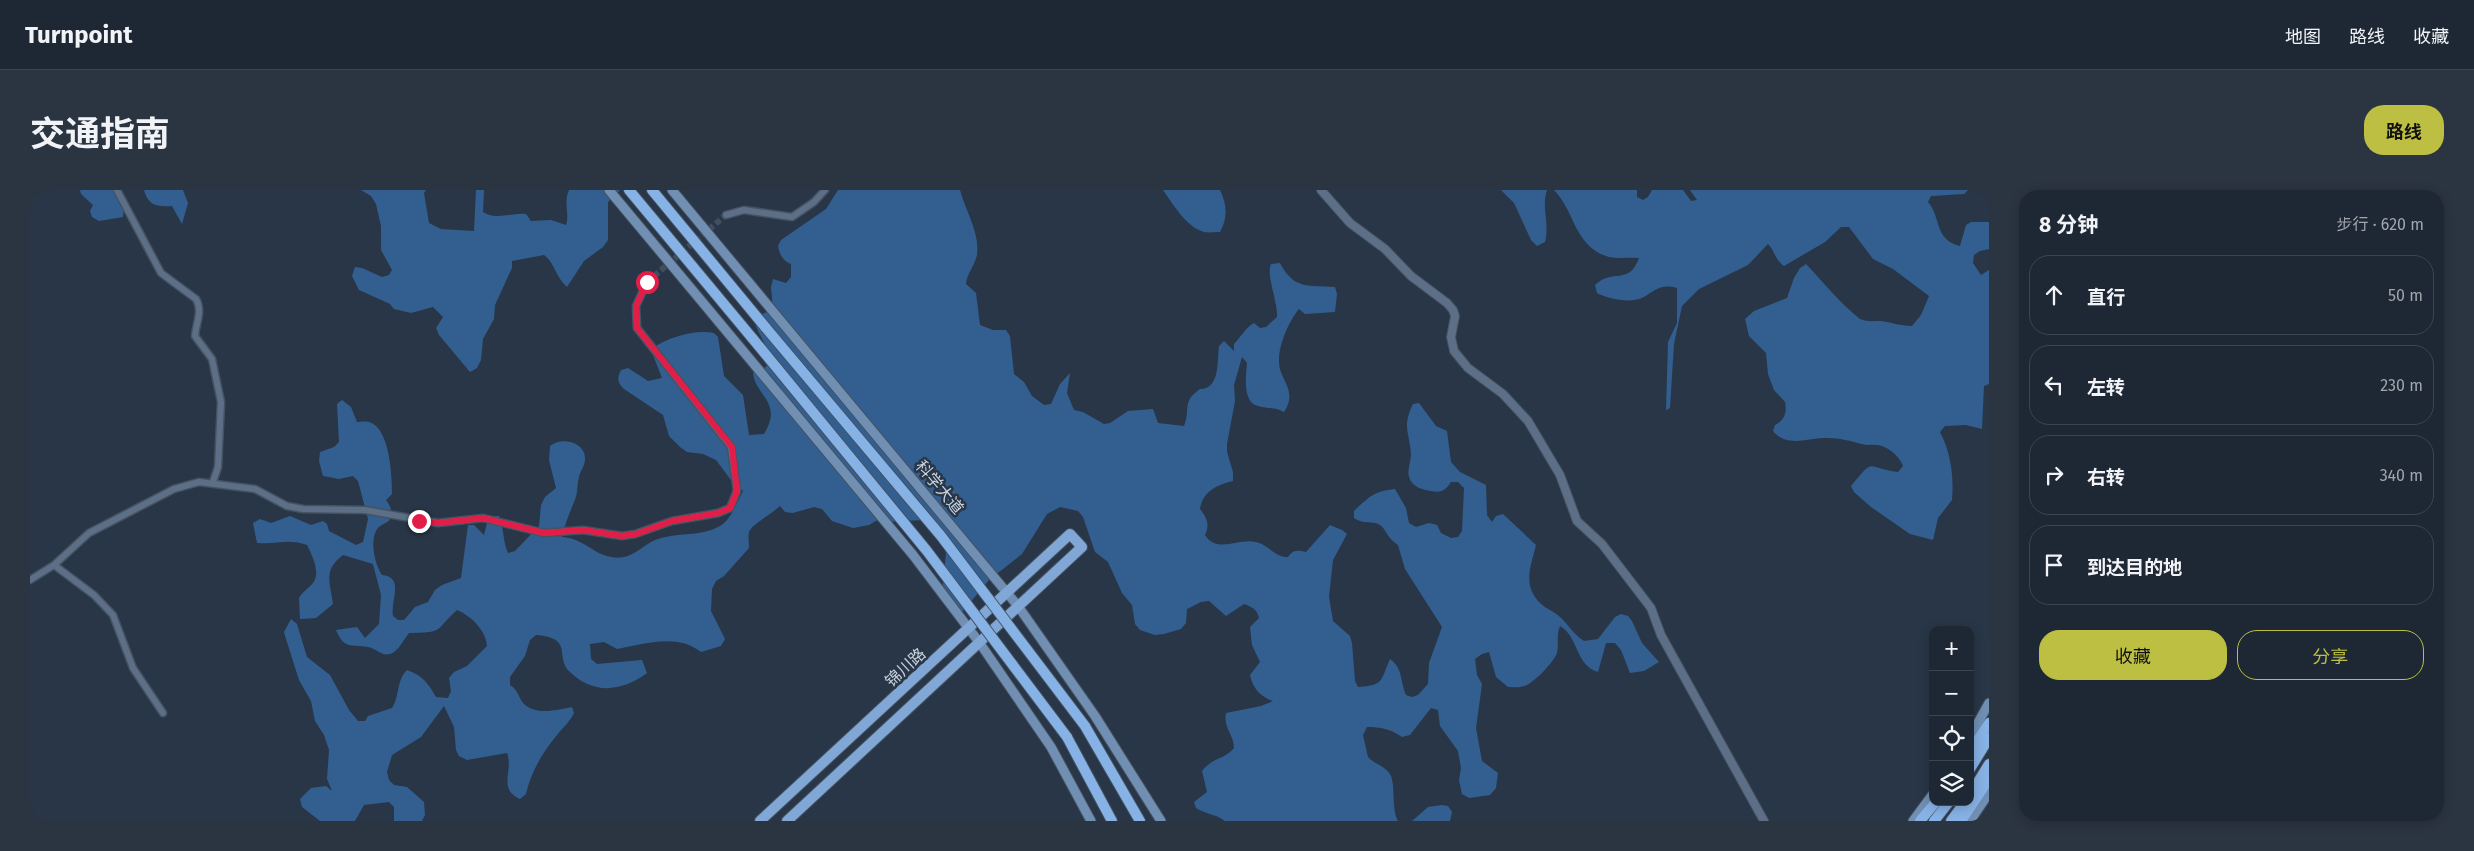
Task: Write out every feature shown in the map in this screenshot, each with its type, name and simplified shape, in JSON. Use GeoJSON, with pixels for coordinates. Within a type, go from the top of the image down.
{"type":"FeatureCollection","features":[{"type":"Feature","properties":{"kind":"highway"},"geometry":{"type":"LineString","coordinates":[[629,190],[927,551],[1067,737],[1112,821]]}},
{"type":"Feature","properties":{"kind":"highway","name":"科学大道"},"geometry":{"type":"LineString","coordinates":[[652,190],[941,536],[1085,726],[1140,821]]}},
{"type":"Feature","properties":{"kind":"highway"},"geometry":{"type":"LineString","coordinates":[[1974,746],[1989,723]]}},
{"type":"Feature","properties":{"kind":"highway"},"geometry":{"type":"LineString","coordinates":[[1974,762],[1989,738]]}},
{"type":"Feature","properties":{"kind":"highway"},"geometry":{"type":"LineString","coordinates":[[1974,788],[1989,764]]}},
{"type":"Feature","properties":{"kind":"highway"},"geometry":{"type":"LineString","coordinates":[[1961,821],[1989,779]]}},
{"type":"Feature","properties":{"kind":"highway"},"geometry":{"type":"LineString","coordinates":[[1920,821],[1933,806]]}},
{"type":"Feature","properties":{"kind":"highway"},"geometry":{"type":"LineString","coordinates":[[1934,821],[1945,806]]}},
{"type":"Feature","properties":{"kind":"highway"},"geometry":{"type":"LineString","coordinates":[[1951,821],[1962,806]]}},
{"type":"Feature","properties":{"kind":"main road"},"geometry":{"type":"LineString","coordinates":[[609,190],[907,548],[969,628],[1051,747],[1091,821]]}},
{"type":"Feature","properties":{"kind":"main road","name":"科学大道"},"geometry":{"type":"LineString","coordinates":[[672,190],[1008,592],[1095,716],[1161,821]]}},
{"type":"Feature","properties":{"kind":"main road","name":"锦川路"},"geometry":{"type":"LineString","coordinates":[[760,821],[1070,534],[1082,547],[787,821]]}},
{"type":"Feature","properties":{"kind":"main road"},"geometry":{"type":"LineString","coordinates":[[1974,730],[1989,703]]}},
{"type":"Feature","properties":{"kind":"main road"},"geometry":{"type":"LineString","coordinates":[[1970,821],[1989,793]]}},
{"type":"Feature","properties":{"kind":"main road"},"geometry":{"type":"LineString","coordinates":[[1913,821],[1929,799]]}},
{"type":"Feature","properties":{"kind":"street"},"geometry":{"type":"LineString","coordinates":[[117,190],[161,273],[196,299],[199,304],[200,311],[195,336],[212,359],[222,402],[218,466],[213,482]]}},
{"type":"Feature","properties":{"kind":"street"},"geometry":{"type":"LineString","coordinates":[[726,214],[744,210],[792,217],[814,202],[824,190]]}},
{"type":"Feature","properties":{"kind":"street"},"geometry":{"type":"LineString","coordinates":[[1321,190],[1350,223],[1385,249],[1411,276],[1447,303],[1453,310],[1455,316],[1451,337],[1454,351],[1468,368],[1503,394],[1528,421],[1560,475],[1577,521],[1602,544],[1651,608],[1661,635],[1764,821]]}},
{"type":"Feature","properties":{"kind":"street"},"geometry":{"type":"LineString","coordinates":[[30,580],[54,565],[89,533],[174,489],[199,482],[213,482],[255,489],[282,504],[303,509],[365,510],[438,523],[483,518],[544,533],[583,530],[622,536],[636,534],[672,521],[718,513],[730,508],[737,491],[732,447],[637,328],[636,306],[647,282]]}},
{"type":"Feature","properties":{"kind":"street"},"geometry":{"type":"LineString","coordinates":[[54,565],[94,595],[113,615],[133,668],[164,713]]}},
{"type":"Feature","properties":{"kind":"shaded area"},"geometry":{"type":"Polygon","coordinates":[[[80,190],[119,190],[124,204],[123,217],[99,221],[92,217],[90,211],[93,205],[81,194],[80,190]]]}},
{"type":"Feature","properties":{"kind":"shaded area"},"geometry":{"type":"Polygon","coordinates":[[[144,190],[183,190],[188,203],[182,224],[172,206],[154,204],[148,199],[144,190]]]}},
{"type":"Feature","properties":{"kind":"shaded area"},"geometry":{"type":"Polygon","coordinates":[[[361,190],[426,190],[424,193],[429,223],[441,229],[474,231],[476,190],[484,190],[483,212],[488,215],[526,214],[531,221],[551,220],[566,225],[567,195],[569,190],[620,190],[608,202],[608,240],[603,247],[584,261],[567,287],[560,279],[551,262],[544,255],[512,261],[512,268],[495,305],[494,319],[483,339],[481,360],[477,368],[470,372],[439,335],[436,328],[443,317],[433,307],[411,313],[394,309],[390,304],[359,290],[352,276],[355,267],[382,277],[389,275],[392,270],[381,250],[381,226],[376,204],[371,196],[361,190]]]}},
{"type":"Feature","properties":{"kind":"shaded area"},"geometry":{"type":"Polygon","coordinates":[[[838,190],[960,190],[972,221],[976,238],[977,255],[966,284],[976,293],[980,325],[993,330],[1006,330],[1010,336],[1014,374],[1024,382],[1032,396],[1044,405],[1051,404],[1060,384],[1070,373],[1067,393],[1074,410],[1083,412],[1104,424],[1110,423],[1128,411],[1153,409],[1158,423],[1184,426],[1190,398],[1200,389],[1211,385],[1214,380],[1219,346],[1224,341],[1234,351],[1234,344],[1251,325],[1254,323],[1260,328],[1266,327],[1277,317],[1270,276],[1271,264],[1280,263],[1285,272],[1296,282],[1309,286],[1335,287],[1337,294],[1335,312],[1305,314],[1299,309],[1285,333],[1279,354],[1281,373],[1289,391],[1288,404],[1284,412],[1278,409],[1258,406],[1249,399],[1246,388],[1247,363],[1242,357],[1234,385],[1235,401],[1227,444],[1233,481],[1208,493],[1200,509],[1207,521],[1205,535],[1210,541],[1222,545],[1249,541],[1256,542],[1279,555],[1288,557],[1296,551],[1306,552],[1330,525],[1347,534],[1333,560],[1329,597],[1333,621],[1350,636],[1355,681],[1358,687],[1377,683],[1383,677],[1390,659],[1397,666],[1406,695],[1412,697],[1418,695],[1428,684],[1429,663],[1442,627],[1405,569],[1398,545],[1380,525],[1354,518],[1354,511],[1368,498],[1382,491],[1395,489],[1406,508],[1409,523],[1416,527],[1429,523],[1437,525],[1441,533],[1451,538],[1458,537],[1462,531],[1464,488],[1458,482],[1451,482],[1442,491],[1438,492],[1421,489],[1410,480],[1408,471],[1411,454],[1407,424],[1413,404],[1419,403],[1436,426],[1447,431],[1451,462],[1460,472],[1486,485],[1487,515],[1492,522],[1496,516],[1503,514],[1536,545],[1529,575],[1531,589],[1540,603],[1558,615],[1584,641],[1598,639],[1615,617],[1621,614],[1628,616],[1642,643],[1659,662],[1644,671],[1630,673],[1621,650],[1615,643],[1606,643],[1598,672],[1585,663],[1571,637],[1560,626],[1557,653],[1548,667],[1528,684],[1520,687],[1508,687],[1496,677],[1489,652],[1482,654],[1475,659],[1477,675],[1482,684],[1476,728],[1482,761],[1498,773],[1496,788],[1490,795],[1469,798],[1462,794],[1459,780],[1461,768],[1458,751],[1440,726],[1438,710],[1431,708],[1410,735],[1402,737],[1385,729],[1367,727],[1363,735],[1368,757],[1388,771],[1392,778],[1398,821],[1225,821],[1196,808],[1194,802],[1207,792],[1202,771],[1210,763],[1226,755],[1234,748],[1234,743],[1226,723],[1226,713],[1261,706],[1273,701],[1258,692],[1250,675],[1260,662],[1252,645],[1250,627],[1259,618],[1254,609],[1244,604],[1226,616],[1209,601],[1201,602],[1187,609],[1186,623],[1181,629],[1155,635],[1140,630],[1135,624],[1132,605],[1122,593],[1108,562],[1095,552],[1083,517],[1078,511],[1060,507],[1047,514],[1022,554],[989,580],[963,611],[955,611],[942,592],[946,553],[944,545],[927,521],[898,522],[881,518],[869,525],[853,528],[832,521],[822,509],[814,507],[793,513],[785,512],[780,506],[751,529],[749,532],[749,548],[724,576],[716,581],[712,589],[711,611],[725,639],[721,646],[701,652],[692,646],[671,641],[660,641],[617,649],[604,642],[590,644],[591,659],[597,664],[642,660],[647,673],[627,684],[607,688],[588,684],[578,679],[569,671],[563,659],[562,648],[555,640],[536,635],[530,640],[525,656],[510,677],[510,685],[523,703],[534,710],[546,711],[572,707],[574,713],[542,756],[534,770],[526,794],[520,799],[509,790],[509,759],[507,753],[467,760],[459,756],[456,750],[454,727],[444,706],[421,737],[392,755],[387,772],[389,780],[394,785],[407,787],[424,802],[425,815],[422,821],[394,821],[394,807],[389,802],[364,805],[355,821],[320,821],[302,807],[300,799],[311,788],[326,786],[332,791],[327,779],[329,750],[324,735],[315,721],[311,701],[299,680],[284,632],[291,619],[297,624],[307,657],[330,675],[349,710],[358,721],[365,721],[368,716],[392,708],[401,679],[407,670],[424,680],[436,697],[448,698],[451,691],[449,678],[454,672],[467,666],[487,646],[484,634],[477,624],[457,610],[441,627],[434,631],[409,633],[398,648],[390,654],[384,654],[368,647],[353,646],[345,643],[336,630],[357,627],[365,638],[379,624],[381,595],[373,564],[343,555],[330,571],[329,577],[333,604],[316,618],[300,619],[299,598],[313,583],[316,574],[315,564],[309,549],[307,545],[294,542],[257,543],[253,523],[260,519],[271,523],[290,516],[311,525],[323,521],[327,524],[329,531],[356,545],[363,542],[368,519],[358,481],[353,476],[339,479],[323,476],[319,461],[320,452],[334,447],[339,442],[337,404],[342,400],[351,407],[357,422],[369,422],[376,426],[386,443],[392,494],[386,500],[391,513],[389,521],[380,526],[376,531],[373,548],[379,571],[382,575],[393,580],[395,585],[393,616],[398,620],[404,620],[415,607],[428,602],[435,590],[442,585],[461,578],[468,525],[474,525],[484,535],[487,523],[493,516],[499,516],[508,553],[515,551],[539,526],[541,505],[545,497],[556,488],[549,460],[550,446],[560,441],[572,442],[582,448],[585,459],[578,479],[576,497],[562,537],[583,543],[599,553],[618,558],[629,556],[661,538],[712,530],[727,520],[743,491],[734,484],[716,460],[703,454],[687,452],[680,447],[669,436],[663,415],[624,389],[618,378],[621,370],[628,368],[648,381],[662,378],[653,355],[653,348],[666,340],[682,335],[699,332],[714,333],[718,337],[724,376],[743,395],[749,435],[764,434],[771,414],[770,406],[758,387],[753,372],[766,367],[768,353],[754,318],[773,309],[771,287],[773,279],[786,283],[791,277],[791,264],[783,259],[778,246],[781,240],[826,209],[838,190]]]}},
{"type":"Feature","properties":{"kind":"shaded area"},"geometry":{"type":"Polygon","coordinates":[[[1163,190],[1220,190],[1226,211],[1220,232],[1204,232],[1191,225],[1180,214],[1163,190]]]}},
{"type":"Feature","properties":{"kind":"shaded area"},"geometry":{"type":"Polygon","coordinates":[[[1501,190],[1547,190],[1545,197],[1547,229],[1545,242],[1537,246],[1531,240],[1514,203],[1501,190]]]}},
{"type":"Feature","properties":{"kind":"shaded area"},"geometry":{"type":"Polygon","coordinates":[[[1554,190],[1637,190],[1637,197],[1643,200],[1648,197],[1652,190],[1683,190],[1691,201],[1697,200],[1690,190],[1968,190],[1964,194],[1931,196],[1928,202],[1946,239],[1960,246],[1966,225],[1971,222],[1989,222],[1989,249],[1974,255],[1973,263],[1981,275],[1989,270],[1989,384],[1984,386],[1982,429],[1966,425],[1945,426],[1940,432],[1947,448],[1951,465],[1952,500],[1938,518],[1933,540],[1910,534],[1871,507],[1854,492],[1851,486],[1868,467],[1872,466],[1898,472],[1903,466],[1889,450],[1881,446],[1864,445],[1836,439],[1785,440],[1773,431],[1775,425],[1781,421],[1784,415],[1786,409],[1785,402],[1774,390],[1768,374],[1766,353],[1749,336],[1745,319],[1754,311],[1787,298],[1794,278],[1800,268],[1806,264],[1845,306],[1865,321],[1880,321],[1912,326],[1921,315],[1929,296],[1893,269],[1873,259],[1849,227],[1841,227],[1825,242],[1784,266],[1768,244],[1748,265],[1699,289],[1682,306],[1674,344],[1670,408],[1666,410],[1668,342],[1677,323],[1677,288],[1663,287],[1644,297],[1633,300],[1614,299],[1597,293],[1595,285],[1602,280],[1630,272],[1635,267],[1639,258],[1609,257],[1597,252],[1582,237],[1567,208],[1554,190]]]}},
{"type":"Feature","properties":{"kind":"shaded area"},"geometry":{"type":"Polygon","coordinates":[[[1448,806],[1452,812],[1450,821],[1412,821],[1428,807],[1448,806]]]}},
{"type":"Feature","properties":{"kind":"tunnel"},"geometry":{"type":"LineString","coordinates":[[647,282],[726,215]]}},
{"type":"Feature","properties":{"kind":"route"},"geometry":{"type":"LineString","coordinates":[[419,521],[438,523],[483,518],[544,533],[583,530],[622,536],[636,534],[672,521],[718,513],[730,508],[735,500],[737,491],[732,447],[637,328],[636,306],[647,282]]}}]}
